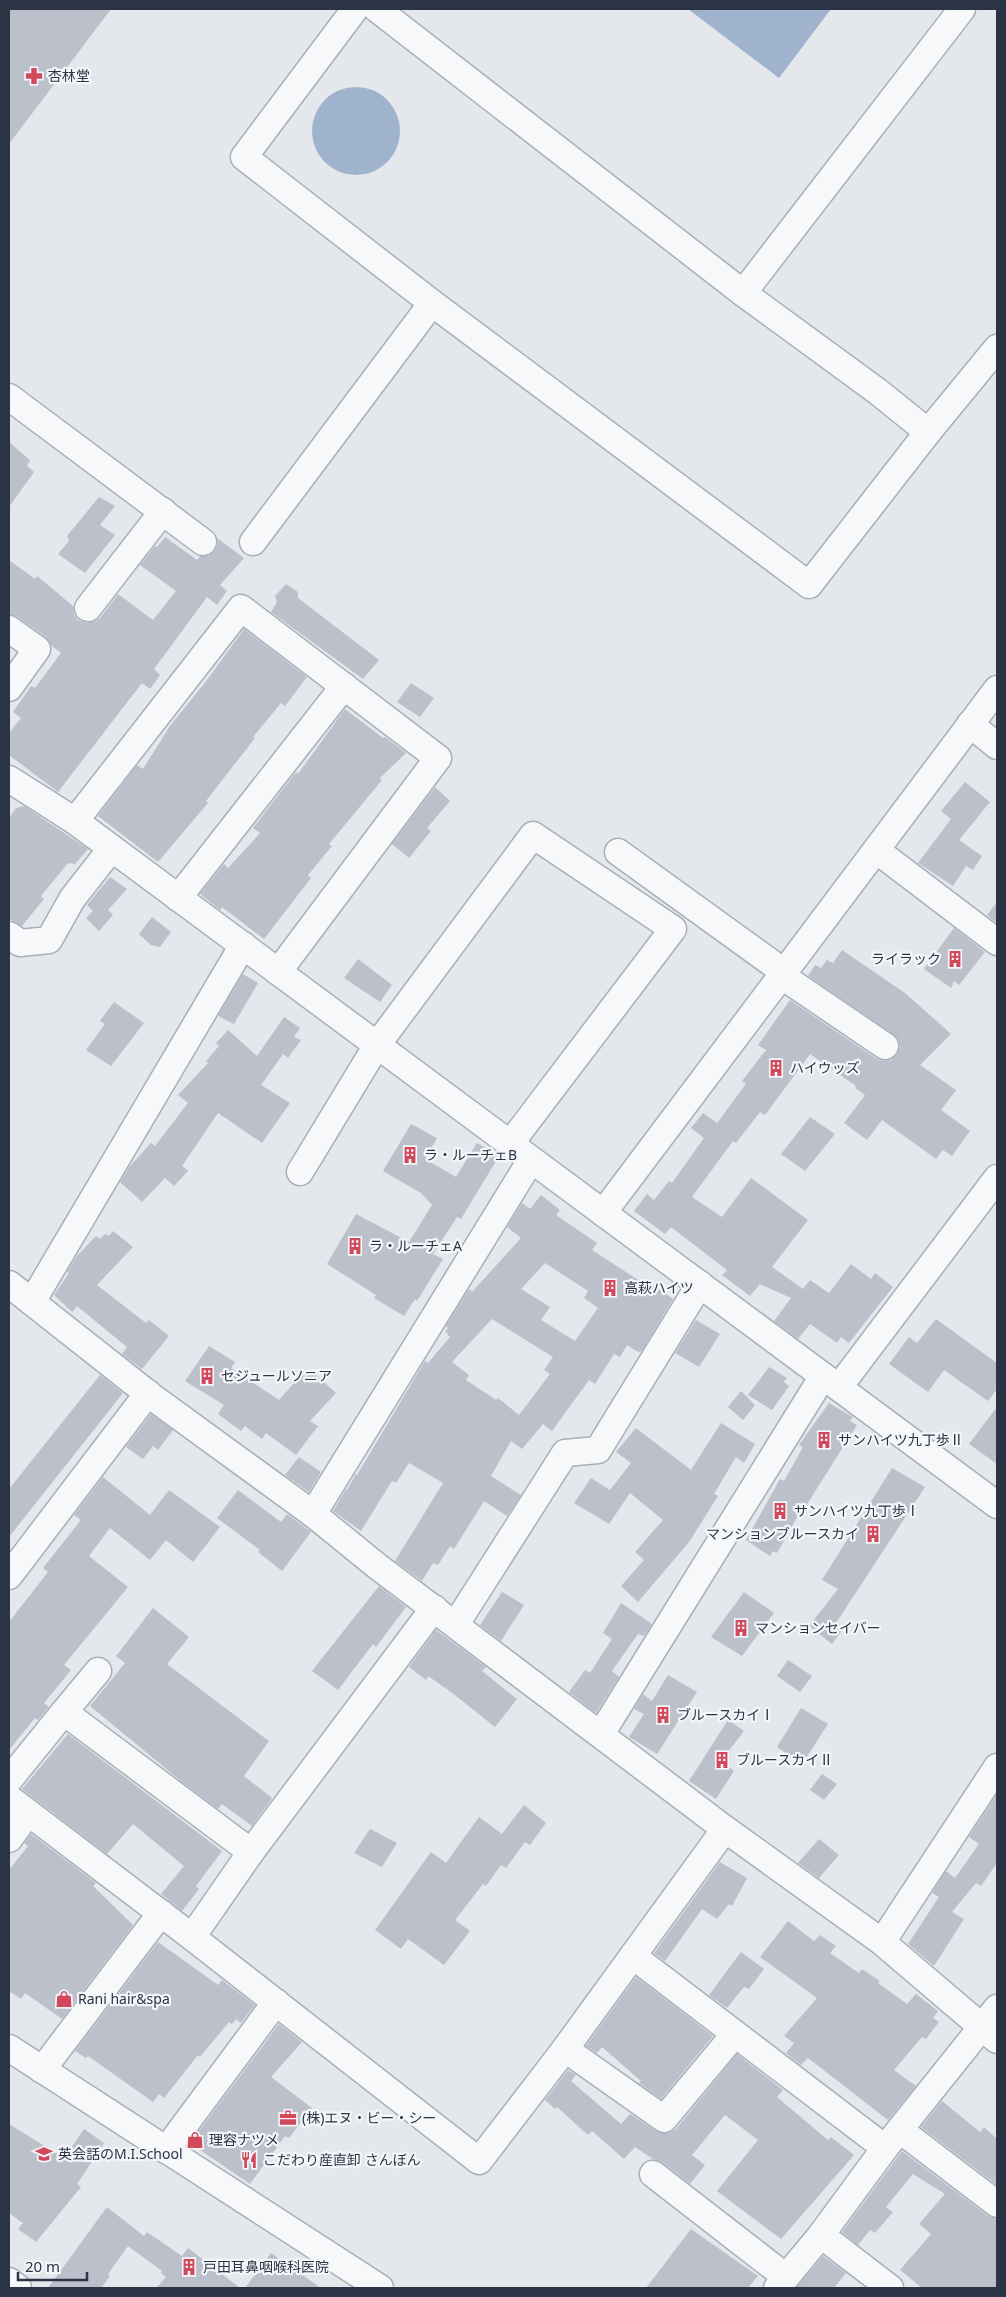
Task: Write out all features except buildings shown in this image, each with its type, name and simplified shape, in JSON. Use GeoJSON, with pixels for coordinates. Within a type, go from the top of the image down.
{"type":"FeatureCollection","features":[{"type":"Feature","properties":{"kind":"street"},"geometry":{"type":"LineString","coordinates":[[355,9],[244,157],[432,303],[810,585],[928,432],[997,348]]}},
{"type":"Feature","properties":{"kind":"street"},"geometry":{"type":"LineString","coordinates":[[377,9],[743,293],[877,391],[928,432]]}},
{"type":"Feature","properties":{"kind":"street"},"geometry":{"type":"LineString","coordinates":[[743,293],[962,9]]}},
{"type":"Feature","properties":{"kind":"street"},"geometry":{"type":"LineString","coordinates":[[252,542],[432,303]]}},
{"type":"Feature","properties":{"kind":"street"},"geometry":{"type":"LineString","coordinates":[[9,396],[203,542]]}},
{"type":"Feature","properties":{"kind":"street"},"geometry":{"type":"LineString","coordinates":[[88,608],[163,511]]}},
{"type":"Feature","properties":{"kind":"street"},"geometry":{"type":"LineString","coordinates":[[75,821],[241,608],[438,758],[278,972]]}},
{"type":"Feature","properties":{"kind":"street"},"geometry":{"type":"LineString","coordinates":[[9,629],[37,648],[9,688]]}},
{"type":"Feature","properties":{"kind":"street"},"geometry":{"type":"LineString","coordinates":[[178,898],[344,686]]}},
{"type":"Feature","properties":{"kind":"street"},"geometry":{"type":"LineString","coordinates":[[604,1213],[997,689]]}},
{"type":"Feature","properties":{"kind":"street"},"geometry":{"type":"LineString","coordinates":[[970,724],[997,746]]}},
{"type":"Feature","properties":{"kind":"street"},"geometry":{"type":"LineString","coordinates":[[10,781],[75,821],[997,1505]]}},
{"type":"Feature","properties":{"kind":"street"},"geometry":{"type":"LineString","coordinates":[[300,1172],[377,1045],[533,836],[673,929],[510,1144]]}},
{"type":"Feature","properties":{"kind":"street"},"geometry":{"type":"LineString","coordinates":[[9,935],[20,943],[49,940],[72,899],[112,849]]}},
{"type":"Feature","properties":{"kind":"street"},"geometry":{"type":"LineString","coordinates":[[876,850],[997,942]]}},
{"type":"Feature","properties":{"kind":"street"},"geometry":{"type":"LineString","coordinates":[[618,852],[783,974],[885,1046]]}},
{"type":"Feature","properties":{"kind":"street"},"geometry":{"type":"LineString","coordinates":[[32,1302],[243,945]]}},
{"type":"Feature","properties":{"kind":"street"},"geometry":{"type":"LineString","coordinates":[[313,1514],[531,1160]]}},
{"type":"Feature","properties":{"kind":"street"},"geometry":{"type":"LineString","coordinates":[[601,1734],[831,1382],[997,1178]]}},
{"type":"Feature","properties":{"kind":"street"},"geometry":{"type":"LineString","coordinates":[[9,1284],[148,1393],[313,1514],[725,1830],[882,1942],[992,2025],[892,2139],[821,2235],[782,2283],[653,2174]]}},
{"type":"Feature","properties":{"kind":"street"},"geometry":{"type":"LineString","coordinates":[[456,1624],[565,1453],[598,1450],[700,1284]]}},
{"type":"Feature","properties":{"kind":"street"},"geometry":{"type":"LineString","coordinates":[[9,1576],[148,1393]]}},
{"type":"Feature","properties":{"kind":"street"},"geometry":{"type":"LineString","coordinates":[[192,1937],[251,1852],[434,1608]]}},
{"type":"Feature","properties":{"kind":"street"},"geometry":{"type":"LineString","coordinates":[[9,1780],[98,1670]]}},
{"type":"Feature","properties":{"kind":"street"},"geometry":{"type":"LineString","coordinates":[[64,1712],[251,1852]]}},
{"type":"Feature","properties":{"kind":"street"},"geometry":{"type":"LineString","coordinates":[[882,1942],[997,1767]]}},
{"type":"Feature","properties":{"kind":"street"},"geometry":{"type":"LineString","coordinates":[[9,1839],[19,1806],[161,1913],[479,2161],[565,2049],[725,1830]]}},
{"type":"Feature","properties":{"kind":"street"},"geometry":{"type":"LineString","coordinates":[[42,2070],[161,1913]]}},
{"type":"Feature","properties":{"kind":"street"},"geometry":{"type":"LineString","coordinates":[[633,1956],[734,2035],[892,2139],[997,2204]]}},
{"type":"Feature","properties":{"kind":"street"},"geometry":{"type":"LineString","coordinates":[[166,2150],[276,2002]]}},
{"type":"Feature","properties":{"kind":"street"},"geometry":{"type":"LineString","coordinates":[[565,2049],[664,2120],[734,2035]]}},
{"type":"Feature","properties":{"kind":"street"},"geometry":{"type":"LineString","coordinates":[[9,2048],[380,2288]]}},
{"type":"Feature","properties":{"kind":"street"},"geometry":{"type":"LineString","coordinates":[[821,2235],[890,2288]]}},
{"type":"Feature","properties":{"kind":"street"},"geometry":{"type":"LineString","coordinates":[[9,2281],[18,2288]]}},
{"type":"Feature","properties":{"kind":"water"},"geometry":{"type":"Polygon","coordinates":[[[688,9],[831,9],[779,78],[688,9]]]}},
{"type":"Feature","properties":{"kind":"water"},"geometry":{"type":"Polygon","coordinates":[[[356,87],[373,90],[387,100],[397,114],[400,131],[397,148],[387,162],[373,172],[356,175],[339,172],[325,162],[315,148],[312,131],[315,114],[325,100],[339,90],[356,87]]]}},
{"type":"Feature","properties":{"kind":"place","name":"杏林堂"},"geometry":{"type":"Point","coordinates":[34,76]}},
{"type":"Feature","properties":{"kind":"place","name":"ライラック"},"geometry":{"type":"Point","coordinates":[955,959]}},
{"type":"Feature","properties":{"kind":"place","name":"ハイウッズ"},"geometry":{"type":"Point","coordinates":[776,1068]}},
{"type":"Feature","properties":{"kind":"place","name":"ラ・ルーチェB"},"geometry":{"type":"Point","coordinates":[410,1155]}},
{"type":"Feature","properties":{"kind":"place","name":"ラ・ルーチェA"},"geometry":{"type":"Point","coordinates":[355,1246]}},
{"type":"Feature","properties":{"kind":"place","name":"高萩ハイツ"},"geometry":{"type":"Point","coordinates":[610,1288]}},
{"type":"Feature","properties":{"kind":"place","name":"セジュールソニア"},"geometry":{"type":"Point","coordinates":[207,1376]}},
{"type":"Feature","properties":{"kind":"place","name":"サンハイツ九丁歩Ⅱ"},"geometry":{"type":"Point","coordinates":[824,1440]}},
{"type":"Feature","properties":{"kind":"place","name":"サンハイツ九丁歩Ⅰ"},"geometry":{"type":"Point","coordinates":[780,1511]}},
{"type":"Feature","properties":{"kind":"place","name":"マンションブルースカイ"},"geometry":{"type":"Point","coordinates":[873,1534]}},
{"type":"Feature","properties":{"kind":"place","name":"マンションセイバー"},"geometry":{"type":"Point","coordinates":[741,1628]}},
{"type":"Feature","properties":{"kind":"place","name":"ブルースカイⅠ"},"geometry":{"type":"Point","coordinates":[663,1715]}},
{"type":"Feature","properties":{"kind":"place","name":"ブルースカイⅡ"},"geometry":{"type":"Point","coordinates":[722,1760]}},
{"type":"Feature","properties":{"kind":"place","name":"Rani hair&spa"},"geometry":{"type":"Point","coordinates":[64,1999]}},
{"type":"Feature","properties":{"kind":"place","name":"(株)エヌ・ビー・シー"},"geometry":{"type":"Point","coordinates":[288,2118]}},
{"type":"Feature","properties":{"kind":"place","name":"理容ナツメ"},"geometry":{"type":"Point","coordinates":[195,2140]}},
{"type":"Feature","properties":{"kind":"place","name":"英会話のM.I.School"},"geometry":{"type":"Point","coordinates":[44,2154]}},
{"type":"Feature","properties":{"kind":"place","name":"こだわり産直卸 さんぼん"},"geometry":{"type":"Point","coordinates":[249,2160]}},
{"type":"Feature","properties":{"kind":"place","name":"戸田耳鼻咽喉科医院"},"geometry":{"type":"Point","coordinates":[189,2267]}}]}
